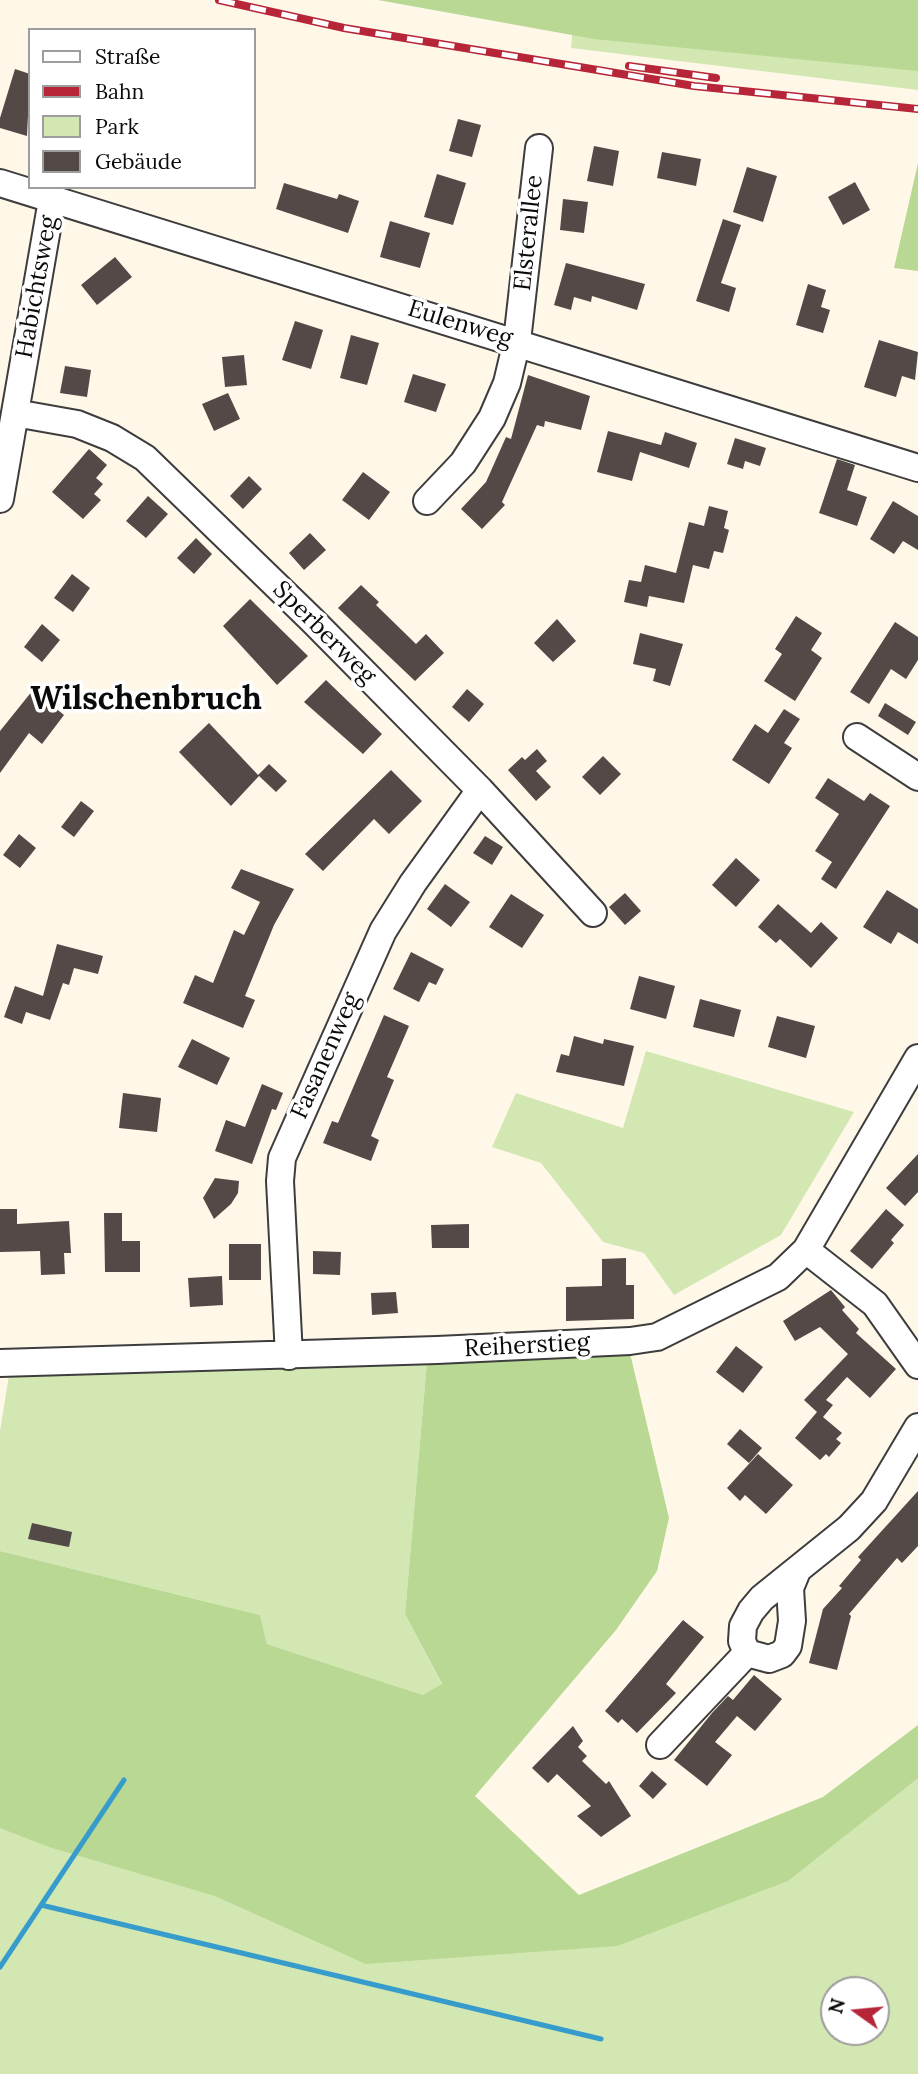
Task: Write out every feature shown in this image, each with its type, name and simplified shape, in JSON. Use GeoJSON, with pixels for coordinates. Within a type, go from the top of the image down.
{"type":"FeatureCollection","features":[{"type":"Feature","properties":{"kind":"street","name":"Elsterallee"},"geometry":{"type":"LineString","coordinates":[[428,501],[463,463],[492,418],[507,383],[517,341],[539,148]]}},
{"type":"Feature","properties":{"kind":"street","name":"Eulenweg"},"geometry":{"type":"LineString","coordinates":[[0,183],[517,341],[918,468]]}},
{"type":"Feature","properties":{"kind":"street","name":"Habichtsweg"},"geometry":{"type":"LineString","coordinates":[[0,499],[51,200]]}},
{"type":"Feature","properties":{"kind":"street","name":"Sperberweg"},"geometry":{"type":"LineString","coordinates":[[15,413],[76,424],[112,438],[145,458],[313,621],[480,790],[593,913]]}},
{"type":"Feature","properties":{"kind":"street"},"geometry":{"type":"LineString","coordinates":[[857,737],[918,777]]}},
{"type":"Feature","properties":{"kind":"street","name":"Fasanenweg"},"geometry":{"type":"LineString","coordinates":[[289,1356],[280,1181],[282,1158],[383,931],[413,883],[480,790]]}},
{"type":"Feature","properties":{"kind":"street","name":"Reiherstieg"},"geometry":{"type":"LineString","coordinates":[[0,1363],[289,1356],[653,1338],[682,1327],[778,1277],[806,1251],[918,1058]]}},
{"type":"Feature","properties":{"kind":"street"},"geometry":{"type":"LineString","coordinates":[[806,1251],[875,1304],[918,1364]]}},
{"type":"Feature","properties":{"kind":"street"},"geometry":{"type":"LineString","coordinates":[[747,1653],[742,1641],[743,1626],[751,1611],[849,1528],[874,1501],[918,1426]]}},
{"type":"Feature","properties":{"kind":"street"},"geometry":{"type":"LineString","coordinates":[[747,1653],[769,1659],[782,1654],[788,1646],[792,1621],[790,1588],[797,1571]]}},
{"type":"Feature","properties":{"kind":"street"},"geometry":{"type":"LineString","coordinates":[[660,1745],[747,1653]]}},
{"type":"Feature","properties":{"kind":"green space"},"geometry":{"type":"Polygon","coordinates":[[[378,0],[918,0],[918,71],[594,39],[378,0]]]}},
{"type":"Feature","properties":{"kind":"green space"},"geometry":{"type":"Polygon","coordinates":[[[575,0],[918,0],[918,90],[571,48],[575,0]]]}},
{"type":"Feature","properties":{"kind":"green space"},"geometry":{"type":"Polygon","coordinates":[[[918,163],[918,271],[894,268],[918,163]]]}},
{"type":"Feature","properties":{"kind":"green space"},"geometry":{"type":"Polygon","coordinates":[[[646,1051],[854,1112],[781,1235],[674,1295],[644,1253],[603,1242],[541,1163],[492,1147],[516,1093],[623,1128],[646,1051]]]}},
{"type":"Feature","properties":{"kind":"green space"},"geometry":{"type":"Polygon","coordinates":[[[630,1353],[669,1518],[657,1571],[616,1630],[475,1796],[579,1895],[823,1797],[918,1725],[918,1778],[788,1881],[617,1946],[366,1964],[215,1896],[49,1847],[0,1828],[0,1551],[260,1615],[267,1644],[423,1695],[442,1684],[405,1614],[427,1362],[630,1353]]]}},
{"type":"Feature","properties":{"kind":"green space"},"geometry":{"type":"Polygon","coordinates":[[[427,1362],[405,1614],[442,1685],[423,1695],[267,1644],[260,1615],[0,1551],[0,1431],[10,1369],[427,1362]]]}},
{"type":"Feature","properties":{"kind":"green space"},"geometry":{"type":"Polygon","coordinates":[[[918,1737],[918,2074],[0,2074],[0,1815],[621,1941],[918,1737]]]}},
{"type":"Feature","properties":{"kind":"building"},"geometry":{"type":"Polygon","coordinates":[[[15,69],[28,73],[27,136],[0,128],[0,118],[15,69]]]}},
{"type":"Feature","properties":{"kind":"building"},"geometry":{"type":"Polygon","coordinates":[[[458,119],[481,125],[472,157],[449,151],[458,119]]]}},
{"type":"Feature","properties":{"kind":"building"},"geometry":{"type":"Polygon","coordinates":[[[594,146],[619,151],[613,186],[587,181],[594,146]]]}},
{"type":"Feature","properties":{"kind":"building"},"geometry":{"type":"Polygon","coordinates":[[[662,152],[701,159],[696,186],[657,178],[662,152]]]}},
{"type":"Feature","properties":{"kind":"building"},"geometry":{"type":"Polygon","coordinates":[[[747,167],[777,176],[763,222],[733,212],[747,167]]]}},
{"type":"Feature","properties":{"kind":"building"},"geometry":{"type":"Polygon","coordinates":[[[437,174],[466,183],[453,225],[424,217],[437,174]]]}},
{"type":"Feature","properties":{"kind":"building"},"geometry":{"type":"Polygon","coordinates":[[[855,182],[870,210],[843,225],[828,197],[855,182]]]}},
{"type":"Feature","properties":{"kind":"building"},"geometry":{"type":"Polygon","coordinates":[[[284,183],[337,199],[339,194],[359,201],[348,233],[276,209],[284,183]]]}},
{"type":"Feature","properties":{"kind":"building"},"geometry":{"type":"Polygon","coordinates":[[[563,199],[588,202],[584,233],[560,230],[563,199]]]}},
{"type":"Feature","properties":{"kind":"building"},"geometry":{"type":"Polygon","coordinates":[[[723,219],[741,225],[721,283],[736,288],[729,312],[696,301],[723,219]]]}},
{"type":"Feature","properties":{"kind":"building"},"geometry":{"type":"Polygon","coordinates":[[[390,221],[430,233],[420,268],[380,257],[390,221]]]}},
{"type":"Feature","properties":{"kind":"building"},"geometry":{"type":"Polygon","coordinates":[[[115,257],[132,277],[97,305],[81,285],[115,257]]]}},
{"type":"Feature","properties":{"kind":"building"},"geometry":{"type":"Polygon","coordinates":[[[566,263],[645,284],[637,310],[592,296],[591,302],[574,297],[571,310],[554,305],[566,263]]]}},
{"type":"Feature","properties":{"kind":"building"},"geometry":{"type":"Polygon","coordinates":[[[808,284],[826,290],[821,307],[830,310],[823,333],[796,325],[808,284]]]}},
{"type":"Feature","properties":{"kind":"building"},"geometry":{"type":"Polygon","coordinates":[[[295,321],[323,330],[311,369],[282,360],[295,321]]]}},
{"type":"Feature","properties":{"kind":"building"},"geometry":{"type":"Polygon","coordinates":[[[351,335],[379,343],[367,385],[340,378],[351,335]]]}},
{"type":"Feature","properties":{"kind":"building"},"geometry":{"type":"Polygon","coordinates":[[[879,340],[918,352],[915,380],[902,376],[896,397],[864,387],[879,340]]]}},
{"type":"Feature","properties":{"kind":"building"},"geometry":{"type":"Polygon","coordinates":[[[244,355],[247,385],[225,387],[222,357],[244,355]]]}},
{"type":"Feature","properties":{"kind":"building"},"geometry":{"type":"Polygon","coordinates":[[[65,366],[91,370],[87,397],[60,393],[65,366]]]}},
{"type":"Feature","properties":{"kind":"building"},"geometry":{"type":"Polygon","coordinates":[[[413,374],[446,384],[436,412],[404,402],[413,374]]]}},
{"type":"Feature","properties":{"kind":"building"},"geometry":{"type":"Polygon","coordinates":[[[528,375],[590,396],[581,430],[545,421],[544,427],[537,425],[502,502],[505,505],[482,529],[461,509],[486,482],[506,437],[511,439],[528,375]]]}},
{"type":"Feature","properties":{"kind":"building"},"geometry":{"type":"Polygon","coordinates":[[[228,393],[240,419],[214,431],[202,404],[228,393]]]}},
{"type":"Feature","properties":{"kind":"building"},"geometry":{"type":"Polygon","coordinates":[[[608,431],[661,445],[665,432],[697,443],[689,468],[640,452],[632,481],[597,472],[608,431]]]}},
{"type":"Feature","properties":{"kind":"building"},"geometry":{"type":"Polygon","coordinates":[[[735,438],[766,448],[760,466],[745,461],[743,469],[727,464],[735,438]]]}},
{"type":"Feature","properties":{"kind":"building"},"geometry":{"type":"Polygon","coordinates":[[[89,449],[107,465],[96,478],[103,484],[94,494],[101,500],[83,519],[52,492],[89,449]]]}},
{"type":"Feature","properties":{"kind":"building"},"geometry":{"type":"Polygon","coordinates":[[[837,459],[855,465],[847,490],[867,497],[857,526],[819,513],[837,459]]]}},
{"type":"Feature","properties":{"kind":"building"},"geometry":{"type":"Polygon","coordinates":[[[363,472],[390,492],[369,520],[342,500],[363,472]]]}},
{"type":"Feature","properties":{"kind":"building"},"geometry":{"type":"Polygon","coordinates":[[[249,476],[262,489],[243,509],[230,496],[249,476]]]}},
{"type":"Feature","properties":{"kind":"building"},"geometry":{"type":"Polygon","coordinates":[[[148,496],[168,514],[146,538],[126,521],[148,496]]]}},
{"type":"Feature","properties":{"kind":"building"},"geometry":{"type":"Polygon","coordinates":[[[893,501],[918,516],[918,550],[903,541],[894,554],[870,539],[893,501]]]}},
{"type":"Feature","properties":{"kind":"building"},"geometry":{"type":"Polygon","coordinates":[[[709,506],[728,511],[724,528],[729,530],[723,553],[714,551],[709,569],[693,565],[684,603],[649,596],[647,607],[624,602],[629,580],[641,582],[645,565],[676,573],[689,522],[704,526],[709,506]]]}},
{"type":"Feature","properties":{"kind":"building"},"geometry":{"type":"Polygon","coordinates":[[[310,533],[326,550],[304,570],[289,553],[310,533]]]}},
{"type":"Feature","properties":{"kind":"building"},"geometry":{"type":"Polygon","coordinates":[[[196,538],[212,554],[194,574],[177,558],[196,538]]]}},
{"type":"Feature","properties":{"kind":"building"},"geometry":{"type":"Polygon","coordinates":[[[72,574],[90,588],[73,612],[54,598],[72,574]]]}},
{"type":"Feature","properties":{"kind":"building"},"geometry":{"type":"Polygon","coordinates":[[[361,585],[379,602],[376,605],[416,644],[426,634],[444,653],[415,681],[338,608],[361,585]]]}},
{"type":"Feature","properties":{"kind":"building"},"geometry":{"type":"Polygon","coordinates":[[[250,599],[308,656],[277,685],[223,626],[250,599]]]}},
{"type":"Feature","properties":{"kind":"building"},"geometry":{"type":"Polygon","coordinates":[[[796,616],[822,633],[811,650],[822,658],[795,701],[764,681],[782,654],[775,649],[796,616]]]}},
{"type":"Feature","properties":{"kind":"building"},"geometry":{"type":"Polygon","coordinates":[[[557,619],[576,641],[553,662],[534,643],[557,619]]]}},
{"type":"Feature","properties":{"kind":"building"},"geometry":{"type":"Polygon","coordinates":[[[895,622],[918,637],[918,660],[906,679],[891,669],[869,704],[850,692],[895,622]]]}},
{"type":"Feature","properties":{"kind":"building"},"geometry":{"type":"Polygon","coordinates":[[[42,624],[60,640],[42,662],[24,647],[42,624]]]}},
{"type":"Feature","properties":{"kind":"building"},"geometry":{"type":"Polygon","coordinates":[[[640,633],[683,644],[670,686],[653,681],[656,669],[633,664],[640,633]]]}},
{"type":"Feature","properties":{"kind":"building"},"geometry":{"type":"Polygon","coordinates":[[[326,680],[382,734],[363,754],[304,702],[326,680]]]}},
{"type":"Feature","properties":{"kind":"building"},"geometry":{"type":"Polygon","coordinates":[[[467,689],[484,704],[469,722],[452,707],[467,689]]]}},
{"type":"Feature","properties":{"kind":"building"},"geometry":{"type":"Polygon","coordinates":[[[33,690],[64,715],[42,744],[29,733],[0,773],[0,731],[33,690]]]}},
{"type":"Feature","properties":{"kind":"building"},"geometry":{"type":"Polygon","coordinates":[[[885,703],[916,722],[908,735],[878,716],[885,703]]]}},
{"type":"Feature","properties":{"kind":"building"},"geometry":{"type":"Polygon","coordinates":[[[784,709],[800,719],[784,743],[792,748],[769,784],[732,760],[755,724],[768,733],[784,709]]]}},
{"type":"Feature","properties":{"kind":"building"},"geometry":{"type":"Polygon","coordinates":[[[209,723],[259,776],[231,806],[179,752],[209,723]]]}},
{"type":"Feature","properties":{"kind":"building"},"geometry":{"type":"Polygon","coordinates":[[[537,749],[547,761],[536,771],[551,787],[536,801],[508,770],[522,757],[525,760],[537,749]]]}},
{"type":"Feature","properties":{"kind":"building"},"geometry":{"type":"Polygon","coordinates":[[[603,756],[621,774],[600,795],[582,777],[603,756]]]}},
{"type":"Feature","properties":{"kind":"building"},"geometry":{"type":"Polygon","coordinates":[[[269,764],[287,781],[276,792],[258,775],[269,764]]]}},
{"type":"Feature","properties":{"kind":"building"},"geometry":{"type":"Polygon","coordinates":[[[391,770],[422,801],[389,834],[374,819],[323,871],[305,854],[391,770]]]}},
{"type":"Feature","properties":{"kind":"building"},"geometry":{"type":"Polygon","coordinates":[[[828,778],[864,801],[870,793],[890,806],[836,889],[821,879],[832,862],[815,851],[839,814],[815,798],[828,778]]]}},
{"type":"Feature","properties":{"kind":"building"},"geometry":{"type":"Polygon","coordinates":[[[81,801],[94,811],[74,837],[61,827],[81,801]]]}},
{"type":"Feature","properties":{"kind":"building"},"geometry":{"type":"Polygon","coordinates":[[[19,834],[36,848],[20,868],[3,855],[19,834]]]}},
{"type":"Feature","properties":{"kind":"building"},"geometry":{"type":"Polygon","coordinates":[[[485,836],[503,847],[492,865],[473,853],[485,836]]]}},
{"type":"Feature","properties":{"kind":"building"},"geometry":{"type":"Polygon","coordinates":[[[736,858],[760,880],[736,907],[712,885],[736,858]]]}},
{"type":"Feature","properties":{"kind":"building"},"geometry":{"type":"Polygon","coordinates":[[[241,869],[294,889],[274,925],[245,996],[255,1000],[243,1028],[183,1003],[195,975],[213,983],[234,930],[244,935],[260,902],[231,888],[241,869]]]}},
{"type":"Feature","properties":{"kind":"building"},"geometry":{"type":"Polygon","coordinates":[[[445,884],[470,902],[451,927],[427,909],[445,884]]]}},
{"type":"Feature","properties":{"kind":"building"},"geometry":{"type":"Polygon","coordinates":[[[887,890],[918,909],[918,944],[898,932],[891,944],[863,927],[887,890]]]}},
{"type":"Feature","properties":{"kind":"building"},"geometry":{"type":"Polygon","coordinates":[[[625,893],[641,911],[625,925],[609,907],[625,893]]]}},
{"type":"Feature","properties":{"kind":"building"},"geometry":{"type":"Polygon","coordinates":[[[511,894],[544,915],[522,948],[489,927],[511,894]]]}},
{"type":"Feature","properties":{"kind":"building"},"geometry":{"type":"Polygon","coordinates":[[[778,904],[811,933],[821,922],[838,938],[811,968],[780,939],[776,943],[758,927],[778,904]]]}},
{"type":"Feature","properties":{"kind":"building"},"geometry":{"type":"Polygon","coordinates":[[[57,944],[103,956],[98,974],[74,968],[69,985],[63,983],[50,1020],[26,1012],[22,1024],[4,1017],[15,986],[43,996],[57,944]]]}},
{"type":"Feature","properties":{"kind":"building"},"geometry":{"type":"Polygon","coordinates":[[[411,952],[444,969],[436,985],[429,982],[419,1002],[393,989],[411,952]]]}},
{"type":"Feature","properties":{"kind":"building"},"geometry":{"type":"Polygon","coordinates":[[[639,976],[675,986],[666,1019],[630,1009],[639,976]]]}},
{"type":"Feature","properties":{"kind":"building"},"geometry":{"type":"Polygon","coordinates":[[[700,999],[741,1010],[734,1037],[693,1027],[700,999]]]}},
{"type":"Feature","properties":{"kind":"building"},"geometry":{"type":"Polygon","coordinates":[[[384,1015],[409,1026],[387,1077],[394,1080],[371,1136],[379,1140],[371,1161],[323,1143],[332,1121],[338,1123],[384,1015]]]}},
{"type":"Feature","properties":{"kind":"building"},"geometry":{"type":"Polygon","coordinates":[[[777,1016],[815,1026],[806,1058],[768,1047],[777,1016]]]}},
{"type":"Feature","properties":{"kind":"building"},"geometry":{"type":"Polygon","coordinates":[[[574,1036],[603,1044],[604,1039],[634,1046],[624,1086],[556,1072],[561,1054],[569,1056],[574,1036]]]}},
{"type":"Feature","properties":{"kind":"building"},"geometry":{"type":"Polygon","coordinates":[[[192,1039],[230,1058],[217,1085],[178,1067],[192,1039]]]}},
{"type":"Feature","properties":{"kind":"building"},"geometry":{"type":"Polygon","coordinates":[[[262,1084],[283,1093],[276,1110],[272,1109],[252,1164],[215,1151],[226,1120],[245,1127],[262,1084]]]}},
{"type":"Feature","properties":{"kind":"building"},"geometry":{"type":"Polygon","coordinates":[[[123,1093],[161,1098],[157,1132],[119,1128],[123,1093]]]}},
{"type":"Feature","properties":{"kind":"building"},"geometry":{"type":"Polygon","coordinates":[[[918,1154],[918,1192],[905,1206],[886,1188],[918,1154]]]}},
{"type":"Feature","properties":{"kind":"building"},"geometry":{"type":"Polygon","coordinates":[[[215,1178],[239,1181],[238,1193],[231,1204],[214,1219],[203,1198],[215,1178]]]}},
{"type":"Feature","properties":{"kind":"building"},"geometry":{"type":"Polygon","coordinates":[[[0,1209],[17,1209],[17,1224],[69,1221],[71,1253],[64,1253],[65,1274],[41,1275],[40,1251],[0,1252],[0,1209]]]}},
{"type":"Feature","properties":{"kind":"building"},"geometry":{"type":"Polygon","coordinates":[[[886,1209],[904,1225],[891,1240],[894,1243],[872,1269],[850,1251],[886,1209]]]}},
{"type":"Feature","properties":{"kind":"building"},"geometry":{"type":"Polygon","coordinates":[[[104,1213],[122,1213],[122,1241],[140,1241],[140,1272],[105,1272],[104,1213]]]}},
{"type":"Feature","properties":{"kind":"building"},"geometry":{"type":"Polygon","coordinates":[[[469,1224],[469,1248],[432,1248],[431,1225],[469,1224]]]}},
{"type":"Feature","properties":{"kind":"building"},"geometry":{"type":"Polygon","coordinates":[[[229,1244],[261,1244],[261,1280],[229,1280],[229,1244]]]}},
{"type":"Feature","properties":{"kind":"building"},"geometry":{"type":"Polygon","coordinates":[[[313,1251],[341,1252],[340,1275],[313,1274],[313,1251]]]}},
{"type":"Feature","properties":{"kind":"building"},"geometry":{"type":"Polygon","coordinates":[[[626,1258],[626,1285],[634,1285],[634,1319],[566,1321],[566,1287],[602,1286],[602,1259],[626,1258]]]}},
{"type":"Feature","properties":{"kind":"building"},"geometry":{"type":"Polygon","coordinates":[[[222,1276],[223,1305],[190,1307],[188,1278],[222,1276]]]}},
{"type":"Feature","properties":{"kind":"building"},"geometry":{"type":"Polygon","coordinates":[[[831,1290],[845,1307],[842,1310],[859,1329],[856,1333],[896,1369],[870,1398],[847,1377],[826,1400],[833,1405],[823,1417],[842,1433],[836,1439],[841,1443],[829,1457],[826,1454],[820,1460],[795,1438],[817,1412],[804,1400],[848,1354],[820,1327],[795,1341],[783,1321],[831,1290]]]}},
{"type":"Feature","properties":{"kind":"building"},"geometry":{"type":"Polygon","coordinates":[[[396,1292],[398,1313],[372,1315],[371,1293],[396,1292]]]}},
{"type":"Feature","properties":{"kind":"building"},"geometry":{"type":"Polygon","coordinates":[[[736,1346],[763,1367],[743,1393],[716,1372],[736,1346]]]}},
{"type":"Feature","properties":{"kind":"building"},"geometry":{"type":"Polygon","coordinates":[[[740,1429],[762,1448],[749,1463],[727,1444],[740,1429]]]}},
{"type":"Feature","properties":{"kind":"building"},"geometry":{"type":"Polygon","coordinates":[[[758,1454],[793,1485],[766,1514],[745,1495],[740,1501],[727,1488],[758,1454]]]}},
{"type":"Feature","properties":{"kind":"building"},"geometry":{"type":"Polygon","coordinates":[[[918,1491],[918,1546],[902,1563],[897,1558],[849,1614],[851,1616],[837,1670],[809,1663],[823,1609],[842,1588],[839,1586],[861,1560],[858,1557],[918,1491]]]}},
{"type":"Feature","properties":{"kind":"building"},"geometry":{"type":"Polygon","coordinates":[[[32,1523],[72,1532],[69,1547],[28,1539],[32,1523]]]}},
{"type":"Feature","properties":{"kind":"building"},"geometry":{"type":"Polygon","coordinates":[[[683,1620],[704,1637],[666,1684],[676,1693],[637,1733],[622,1719],[618,1723],[605,1711],[683,1620]]]}},
{"type":"Feature","properties":{"kind":"building"},"geometry":{"type":"Polygon","coordinates":[[[754,1675],[782,1699],[755,1731],[737,1716],[715,1742],[732,1755],[707,1786],[674,1760],[728,1696],[733,1700],[754,1675]]]}},
{"type":"Feature","properties":{"kind":"building"},"geometry":{"type":"Polygon","coordinates":[[[573,1726],[583,1741],[578,1747],[587,1756],[582,1761],[606,1784],[609,1781],[631,1816],[601,1837],[577,1816],[591,1806],[557,1774],[548,1783],[532,1768],[573,1726]]]}},
{"type":"Feature","properties":{"kind":"building"},"geometry":{"type":"Polygon","coordinates":[[[652,1771],[667,1784],[653,1799],[639,1786],[652,1771]]]}},
{"type":"Feature","properties":{"kind":"waterway"},"geometry":{"type":"LineString","coordinates":[[0,1967],[124,1780]]}},
{"type":"Feature","properties":{"kind":"waterway"},"geometry":{"type":"LineString","coordinates":[[41,1905],[601,2039]]}},
{"type":"Feature","properties":{"kind":"railway"},"geometry":{"type":"LineString","coordinates":[[219,0],[344,28],[694,86],[918,109]]}},
{"type":"Feature","properties":{"kind":"railway"},"geometry":{"type":"LineString","coordinates":[[629,66],[716,78]]}},
{"type":"Feature","properties":{"kind":"district","name":"Wilschenbruch"},"geometry":{"type":"Point","coordinates":[146,700]}}]}
